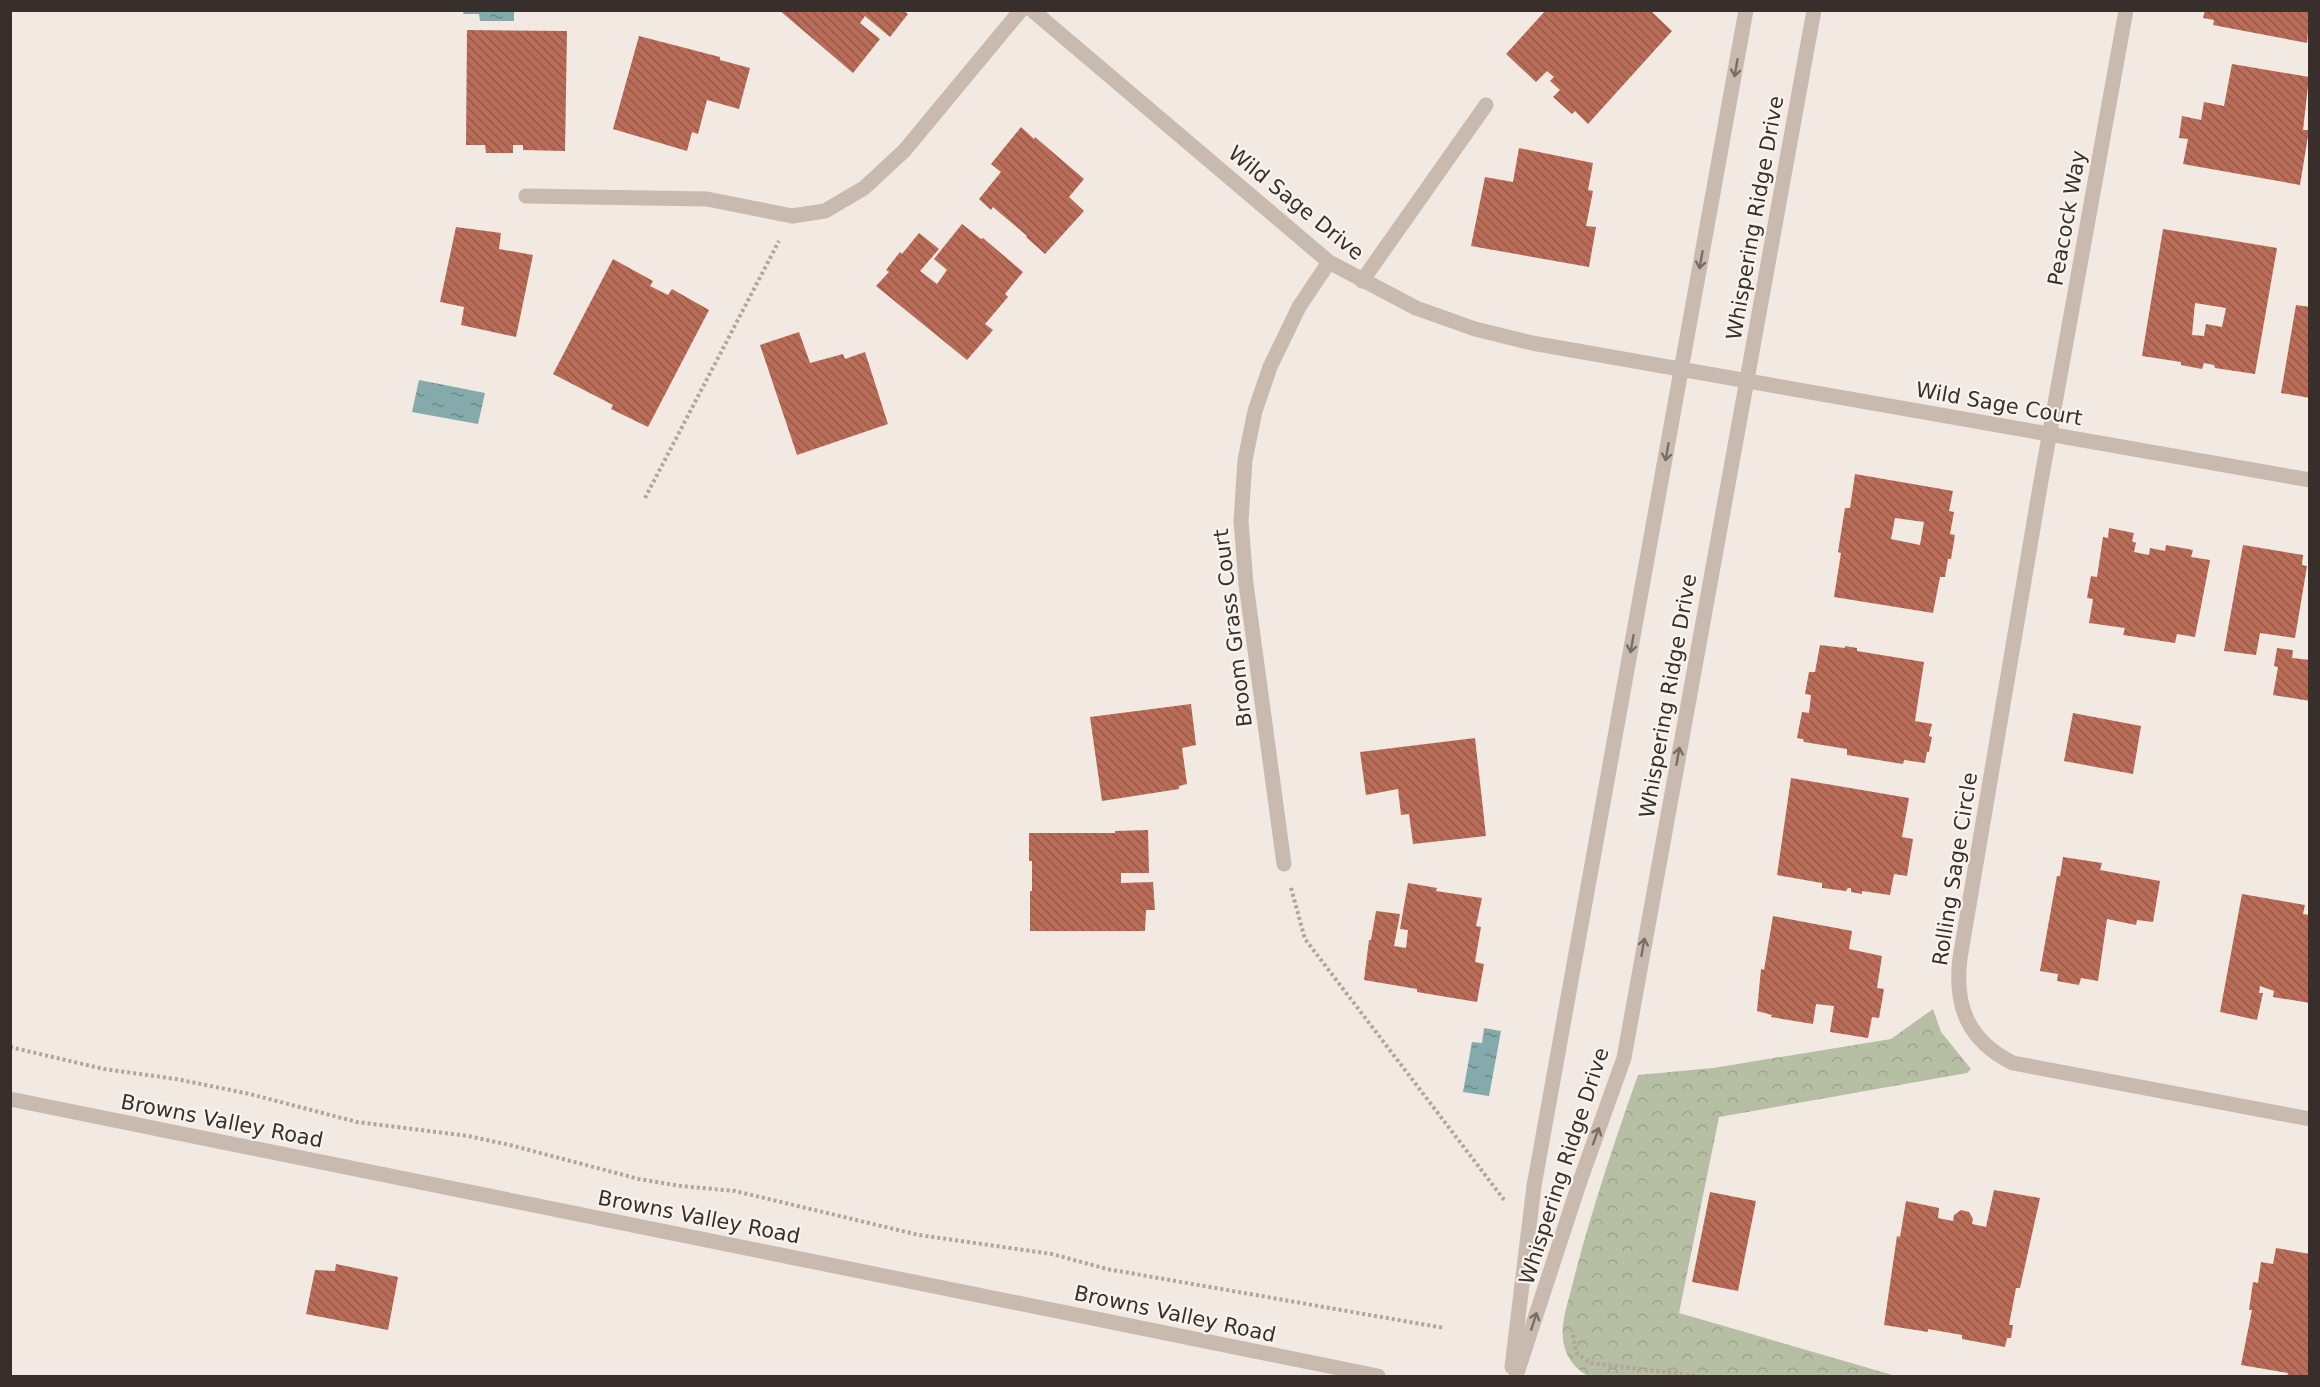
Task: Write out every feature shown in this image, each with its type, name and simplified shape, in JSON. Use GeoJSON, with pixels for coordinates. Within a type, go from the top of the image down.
{"type":"FeatureCollection","features":[{"type":"Feature","properties":{"kind":"street"},"geometry":{"type":"LineString","coordinates":[[526,196],[707,199],[792,216],[825,212],[864,188],[904,151],[1021,10]]}},
{"type":"Feature","properties":{"kind":"street","name":"Wild Sage Drive"},"geometry":{"type":"LineString","coordinates":[[1032,10],[1329,262],[1362,281],[1416,308],[1475,329],[1533,343],[1682,369]]}},
{"type":"Feature","properties":{"kind":"street","name":"Whispering Ridge Drive"},"geometry":{"type":"LineString","coordinates":[[1511,1377],[1534,1186],[1746,10]]}},
{"type":"Feature","properties":{"kind":"street","name":"Whispering Ridge Drive"},"geometry":{"type":"LineString","coordinates":[[1516,1377],[1580,1181],[1624,1058],[1814,10]]}},
{"type":"Feature","properties":{"kind":"street","name":"Peacock Way"},"geometry":{"type":"LineString","coordinates":[[2050,434],[2126,10]]}},
{"type":"Feature","properties":{"kind":"street"},"geometry":{"type":"LineString","coordinates":[[1362,281],[1486,105]]}},
{"type":"Feature","properties":{"kind":"street","name":"Broom Grass Court"},"geometry":{"type":"LineString","coordinates":[[1284,864],[1246,584],[1241,521],[1245,460],[1255,411],[1270,367],[1299,307],[1329,262]]}},
{"type":"Feature","properties":{"kind":"street","name":"Wild Sage Court"},"geometry":{"type":"LineString","coordinates":[[1682,369],[2310,480]]}},
{"type":"Feature","properties":{"kind":"street","name":"Rolling Sage Circle"},"geometry":{"type":"LineString","coordinates":[[2050,434],[1960,958],[1957,982],[1961,1007],[1970,1025],[1983,1041],[1997,1055],[2013,1063],[2310,1119]]}},
{"type":"Feature","properties":{"kind":"street","name":"Browns Valley Road"},"geometry":{"type":"LineString","coordinates":[[10,1100],[1378,1377]]}},
{"type":"Feature","properties":{"kind":"path"},"geometry":{"type":"LineString","coordinates":[[645,498],[792,216]]}},
{"type":"Feature","properties":{"kind":"path"},"geometry":{"type":"LineString","coordinates":[[1284,864],[1305,939],[1510,1207]]}},
{"type":"Feature","properties":{"kind":"path"},"geometry":{"type":"LineString","coordinates":[[10,1047],[104,1069],[176,1079],[250,1094],[357,1122],[468,1136],[639,1179],[765,1197],[919,1235],[1032,1251],[1107,1269],[1444,1328]]}},
{"type":"Feature","properties":{"kind":"path"},"geometry":{"type":"LineString","coordinates":[[1573,1335],[1576,1353],[1591,1363],[1696,1377]]}},
{"type":"Feature","properties":{"kind":"green space"},"geometry":{"type":"Polygon","coordinates":[[[1933,1009],[1941,1032],[1971,1069],[1967,1073],[1719,1117],[1679,1313],[1896,1376],[1588,1376],[1576,1367],[1567,1355],[1564,1345],[1565,1313],[1595,1204],[1638,1075],[1713,1068],[1891,1039],[1933,1009]]]}},
{"type":"Feature","properties":{"kind":"water"},"geometry":{"type":"Polygon","coordinates":[[[464,11],[514,11],[514,21],[480,21],[479,14],[463,14],[464,11]]]}},
{"type":"Feature","properties":{"kind":"water"},"geometry":{"type":"Polygon","coordinates":[[[419,380],[485,393],[478,424],[412,412],[419,380]]]}},
{"type":"Feature","properties":{"kind":"water"},"geometry":{"type":"Polygon","coordinates":[[[1484,1028],[1501,1031],[1489,1096],[1463,1092],[1472,1042],[1482,1043],[1484,1028]]]}},
{"type":"Feature","properties":{"kind":"building"},"geometry":{"type":"Polygon","coordinates":[[[779,10],[903,10],[908,14],[890,37],[865,16],[860,23],[880,39],[853,73],[779,10]]]}},
{"type":"Feature","properties":{"kind":"building"},"geometry":{"type":"Polygon","coordinates":[[[1546,10],[1650,10],[1672,31],[1588,124],[1575,111],[1572,114],[1553,97],[1560,90],[1550,81],[1554,77],[1547,71],[1536,82],[1506,54],[1546,10]]]}},
{"type":"Feature","properties":{"kind":"building"},"geometry":{"type":"Polygon","coordinates":[[[2205,10],[2310,10],[2307,43],[2213,25],[2214,20],[2203,18],[2205,10]]]}},
{"type":"Feature","properties":{"kind":"building"},"geometry":{"type":"Polygon","coordinates":[[[467,30],[567,31],[565,151],[523,150],[523,145],[513,145],[513,153],[486,153],[485,145],[466,145],[467,30]]]}},
{"type":"Feature","properties":{"kind":"building"},"geometry":{"type":"Polygon","coordinates":[[[639,36],[720,57],[720,60],[750,68],[739,109],[707,100],[698,134],[692,132],[687,151],[613,129],[639,36]]]}},
{"type":"Feature","properties":{"kind":"building"},"geometry":{"type":"Polygon","coordinates":[[[2232,64],[2309,77],[2303,130],[2309,130],[2300,185],[2183,164],[2188,139],[2179,138],[2182,116],[2201,120],[2204,102],[2224,106],[2232,64]]]}},
{"type":"Feature","properties":{"kind":"building"},"geometry":{"type":"Polygon","coordinates":[[[1021,127],[1084,179],[1069,197],[1084,211],[1045,254],[993,207],[991,210],[979,199],[1001,172],[991,164],[1021,127]]]}},
{"type":"Feature","properties":{"kind":"building"},"geometry":{"type":"Polygon","coordinates":[[[1519,148],[1593,163],[1588,190],[1593,191],[1586,226],[1596,227],[1589,267],[1471,246],[1485,177],[1513,182],[1519,148]]]}},
{"type":"Feature","properties":{"kind":"building"},"geometry":{"type":"Polygon","coordinates":[[[962,224],[981,239],[983,238],[1023,272],[1005,294],[1008,297],[985,324],[993,330],[967,360],[876,286],[889,272],[886,270],[900,252],[902,254],[919,233],[939,249],[920,271],[937,284],[947,270],[934,259],[962,224]]]}},
{"type":"Feature","properties":{"kind":"building"},"geometry":{"type":"Polygon","coordinates":[[[456,227],[501,233],[499,249],[533,255],[516,337],[461,325],[464,307],[440,302],[456,227]]]}},
{"type":"Feature","properties":{"kind":"building"},"geometry":{"type":"Polygon","coordinates":[[[2163,229],[2277,248],[2255,374],[2215,368],[2214,365],[2204,363],[2202,369],[2181,365],[2181,362],[2142,356],[2163,229]],[[2195,303],[2192,335],[2204,336],[2206,324],[2222,327],[2226,308],[2195,303]]]}},
{"type":"Feature","properties":{"kind":"building"},"geometry":{"type":"Polygon","coordinates":[[[613,259],[653,281],[650,286],[668,295],[672,289],[709,310],[648,427],[611,409],[613,405],[553,374],[613,259]]]}},
{"type":"Feature","properties":{"kind":"building"},"geometry":{"type":"Polygon","coordinates":[[[2296,305],[2310,307],[2310,398],[2281,393],[2296,305]]]}},
{"type":"Feature","properties":{"kind":"building"},"geometry":{"type":"Polygon","coordinates":[[[799,332],[810,363],[843,354],[845,359],[865,352],[888,424],[797,455],[760,345],[799,332]]]}},
{"type":"Feature","properties":{"kind":"building"},"geometry":{"type":"Polygon","coordinates":[[[1855,474],[1953,491],[1949,511],[1954,512],[1950,534],[1955,535],[1945,577],[1940,577],[1933,613],[1834,597],[1845,508],[1850,508],[1855,474]],[[1895,518],[1891,539],[1920,545],[1924,522],[1895,518]]]}},
{"type":"Feature","properties":{"kind":"building"},"geometry":{"type":"Polygon","coordinates":[[[2109,528],[2134,533],[2132,541],[2136,543],[2134,552],[2149,555],[2150,548],[2165,551],[2166,545],[2193,550],[2191,557],[2210,560],[2195,637],[2177,634],[2175,643],[2123,635],[2125,628],[2089,623],[2093,599],[2087,598],[2091,576],[2097,577],[2103,537],[2108,538],[2109,528]]]}},
{"type":"Feature","properties":{"kind":"building"},"geometry":{"type":"Polygon","coordinates":[[[2243,545],[2303,555],[2302,565],[2307,566],[2295,638],[2260,633],[2256,655],[2224,651],[2243,545]]]}},
{"type":"Feature","properties":{"kind":"building"},"geometry":{"type":"Polygon","coordinates":[[[1820,645],[1845,648],[1845,646],[1857,648],[1857,651],[1924,662],[1915,721],[1932,724],[1929,736],[1932,737],[1925,763],[1904,760],[1903,764],[1847,755],[1847,749],[1804,742],[1803,739],[1797,738],[1802,712],[1809,713],[1811,695],[1805,694],[1809,672],[1815,672],[1820,645]]]}},
{"type":"Feature","properties":{"kind":"building"},"geometry":{"type":"Polygon","coordinates":[[[2277,648],[2293,650],[2292,658],[2310,660],[2310,701],[2273,695],[2278,667],[2274,666],[2277,648]]]}},
{"type":"Feature","properties":{"kind":"building"},"geometry":{"type":"Polygon","coordinates":[[[1191,704],[1196,745],[1182,748],[1187,784],[1179,786],[1179,789],[1102,801],[1090,717],[1191,704]]]}},
{"type":"Feature","properties":{"kind":"building"},"geometry":{"type":"Polygon","coordinates":[[[2073,713],[2141,726],[2133,774],[2064,761],[2073,713]]]}},
{"type":"Feature","properties":{"kind":"building"},"geometry":{"type":"Polygon","coordinates":[[[1475,738],[1486,836],[1413,844],[1409,814],[1401,815],[1398,789],[1366,795],[1360,752],[1475,738]]]}},
{"type":"Feature","properties":{"kind":"building"},"geometry":{"type":"Polygon","coordinates":[[[1791,778],[1909,798],[1902,837],[1913,839],[1907,876],[1894,874],[1890,895],[1862,891],[1862,894],[1851,892],[1851,888],[1846,891],[1822,888],[1822,883],[1777,875],[1791,778]]]}},
{"type":"Feature","properties":{"kind":"building"},"geometry":{"type":"Polygon","coordinates":[[[1148,830],[1149,873],[1121,873],[1121,883],[1153,882],[1155,910],[1146,910],[1145,931],[1030,931],[1032,861],[1029,861],[1029,833],[1115,833],[1115,831],[1148,830]]]}},
{"type":"Feature","properties":{"kind":"building"},"geometry":{"type":"Polygon","coordinates":[[[2063,857],[2102,863],[2100,870],[2160,881],[2153,922],[2137,920],[2136,925],[2107,919],[2098,981],[2081,978],[2079,985],[2057,981],[2058,974],[2040,971],[2057,876],[2060,876],[2063,857]]]}},
{"type":"Feature","properties":{"kind":"building"},"geometry":{"type":"Polygon","coordinates":[[[1408,883],[1437,888],[1436,891],[1482,898],[1476,926],[1481,927],[1475,962],[1484,964],[1477,1002],[1364,980],[1369,940],[1371,940],[1376,911],[1400,914],[1394,946],[1406,948],[1408,930],[1400,929],[1408,883]]]}},
{"type":"Feature","properties":{"kind":"building"},"geometry":{"type":"Polygon","coordinates":[[[2242,894],[2305,905],[2303,914],[2310,915],[2310,1003],[2273,997],[2274,991],[2260,986],[2259,993],[2263,993],[2257,1020],[2220,1012],[2242,894]]]}},
{"type":"Feature","properties":{"kind":"building"},"geometry":{"type":"Polygon","coordinates":[[[1773,916],[1852,931],[1849,949],[1882,956],[1877,988],[1884,989],[1879,1018],[1872,1017],[1868,1038],[1830,1032],[1834,1006],[1816,1004],[1813,1024],[1771,1017],[1772,1015],[1757,1011],[1761,969],[1764,970],[1773,916]]]}},
{"type":"Feature","properties":{"kind":"building"},"geometry":{"type":"Polygon","coordinates":[[[1994,1190],[2040,1198],[2020,1288],[2016,1288],[2009,1325],[2013,1325],[2011,1338],[2007,1338],[2005,1347],[1962,1339],[1962,1335],[1884,1325],[1897,1236],[1900,1237],[1906,1201],[1939,1208],[1938,1218],[1953,1221],[1954,1215],[1961,1210],[1969,1212],[1973,1219],[1972,1224],[1986,1227],[1994,1190]]]}},
{"type":"Feature","properties":{"kind":"building"},"geometry":{"type":"Polygon","coordinates":[[[1710,1192],[1756,1201],[1738,1291],[1692,1282],[1710,1192]]]}},
{"type":"Feature","properties":{"kind":"building"},"geometry":{"type":"Polygon","coordinates":[[[2276,1248],[2310,1254],[2308,1281],[2310,1281],[2310,1376],[2287,1376],[2288,1373],[2241,1365],[2252,1310],[2249,1310],[2253,1282],[2258,1283],[2261,1262],[2273,1264],[2276,1248]]]}},
{"type":"Feature","properties":{"kind":"building"},"geometry":{"type":"Polygon","coordinates":[[[336,1264],[398,1277],[388,1330],[306,1314],[315,1270],[335,1271],[336,1264]]]}}]}
